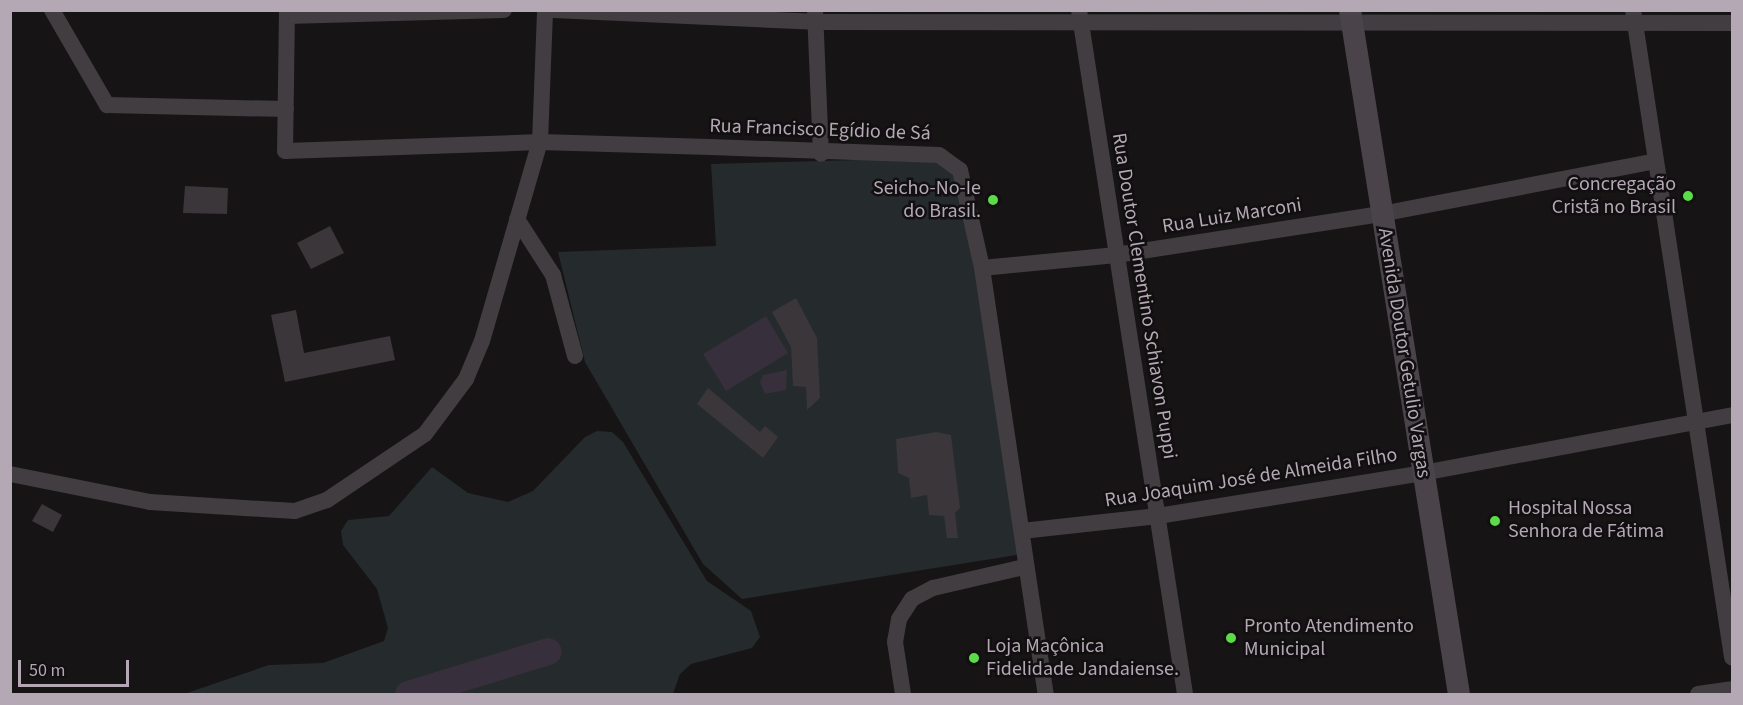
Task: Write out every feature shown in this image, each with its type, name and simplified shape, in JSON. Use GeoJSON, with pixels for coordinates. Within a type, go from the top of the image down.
{"type":"FeatureCollection","features":[{"type":"Feature","properties":{"kind":"street"},"geometry":{"type":"LineString","coordinates":[[52,10],[107,105],[286,109],[287,13],[504,10]]}},
{"type":"Feature","properties":{"kind":"street"},"geometry":{"type":"LineString","coordinates":[[10,474],[150,502],[255,512],[295,511],[327,500],[394,458],[449,406],[482,341],[540,142],[545,10]]}},
{"type":"Feature","properties":{"kind":"street"},"geometry":{"type":"LineString","coordinates":[[554,10],[815,16],[1633,17],[1732,23]]}},
{"type":"Feature","properties":{"kind":"street"},"geometry":{"type":"LineString","coordinates":[[815,16],[821,154]]}},
{"type":"Feature","properties":{"kind":"street","name":"Rua Doutor Clementino Schiavon Puppi"},"geometry":{"type":"LineString","coordinates":[[1079,16],[1185,694]]}},
{"type":"Feature","properties":{"kind":"street","name":"Avenida Doutor Getulio Vargas"},"geometry":{"type":"LineString","coordinates":[[1350,16],[1459,694]]}},
{"type":"Feature","properties":{"kind":"street"},"geometry":{"type":"LineString","coordinates":[[1633,17],[1732,657]]}},
{"type":"Feature","properties":{"kind":"street","name":"Rua Francisco Egídio de Sá"},"geometry":{"type":"LineString","coordinates":[[286,109],[285,150],[540,142],[821,154],[939,155],[960,170],[968,190],[982,268],[1022,531],[1024,567],[1046,694]]}},
{"type":"Feature","properties":{"kind":"street","name":"Rua Luiz Marconi"},"geometry":{"type":"LineString","coordinates":[[982,268],[1116,255],[1381,214],[1655,161]]}},
{"type":"Feature","properties":{"kind":"street"},"geometry":{"type":"LineString","coordinates":[[517,219],[553,275],[575,356]]}},
{"type":"Feature","properties":{"kind":"street","name":"Rua Joaquim José de Almeida Filho"},"geometry":{"type":"LineString","coordinates":[[1022,531],[1158,516],[1423,473],[1732,415]]}},
{"type":"Feature","properties":{"kind":"street"},"geometry":{"type":"LineString","coordinates":[[903,694],[895,642],[899,619],[912,599],[933,588],[1024,567]]}},
{"type":"Feature","properties":{"kind":"street"},"geometry":{"type":"LineString","coordinates":[[1698,694],[1732,689]]}},
{"type":"Feature","properties":{"kind":"shaded area"},"geometry":{"type":"Polygon","coordinates":[[[933,158],[956,174],[964,195],[1022,554],[742,599],[703,564],[585,362],[558,252],[716,246],[711,164],[933,158]]]}},
{"type":"Feature","properties":{"kind":"shaded area"},"geometry":{"type":"Polygon","coordinates":[[[766,316],[788,353],[726,391],[703,354],[766,316]]]}},
{"type":"Feature","properties":{"kind":"shaded area"},"geometry":{"type":"Polygon","coordinates":[[[787,370],[786,390],[765,394],[760,382],[763,375],[787,370]]]}},
{"type":"Feature","properties":{"kind":"shaded area"},"geometry":{"type":"Polygon","coordinates":[[[597,431],[612,432],[623,442],[707,581],[751,611],[760,637],[752,648],[691,664],[680,674],[673,694],[184,694],[269,665],[323,663],[384,641],[388,628],[377,589],[343,545],[341,531],[348,520],[389,516],[432,467],[468,493],[508,502],[533,491],[585,437],[597,431]]]}},
{"type":"Feature","properties":{"kind":"building"},"geometry":{"type":"Polygon","coordinates":[[[185,186],[228,188],[227,214],[183,213],[185,186]]]}},
{"type":"Feature","properties":{"kind":"building"},"geometry":{"type":"Polygon","coordinates":[[[330,226],[344,253],[311,269],[297,243],[330,226]]]}},
{"type":"Feature","properties":{"kind":"building"},"geometry":{"type":"Polygon","coordinates":[[[796,298],[817,338],[820,398],[807,410],[806,387],[793,386],[791,347],[772,312],[796,298]]]}},
{"type":"Feature","properties":{"kind":"building"},"geometry":{"type":"Polygon","coordinates":[[[296,310],[304,353],[390,336],[395,360],[285,382],[271,315],[296,310]]]}},
{"type":"Feature","properties":{"kind":"building"},"geometry":{"type":"Polygon","coordinates":[[[708,388],[760,432],[765,426],[778,437],[763,458],[697,404],[708,388]]]}},
{"type":"Feature","properties":{"kind":"building"},"geometry":{"type":"Polygon","coordinates":[[[936,432],[951,435],[960,508],[955,513],[958,538],[947,538],[944,516],[929,515],[927,495],[911,498],[909,478],[898,473],[896,439],[936,432]]]}},
{"type":"Feature","properties":{"kind":"building"},"geometry":{"type":"Polygon","coordinates":[[[42,504],[62,515],[53,532],[32,521],[42,504]]]}},
{"type":"Feature","properties":{"kind":"waterway"},"geometry":{"type":"LineString","coordinates":[[408,694],[548,651]]}},
{"type":"Feature","properties":{"kind":"place","name":"Concregação Cristã no Brasil"},"geometry":{"type":"Point","coordinates":[1688,196]}},
{"type":"Feature","properties":{"kind":"place","name":"Seicho-No-Ie do Brasil."},"geometry":{"type":"Point","coordinates":[993,200]}},
{"type":"Feature","properties":{"kind":"place","name":"Hospital Nossa Senhora de Fátima"},"geometry":{"type":"Point","coordinates":[1495,521]}},
{"type":"Feature","properties":{"kind":"place","name":"Pronto Atendimento Municipal"},"geometry":{"type":"Point","coordinates":[1231,638]}},
{"type":"Feature","properties":{"kind":"place","name":"Loja Maçônica Fidelidade Jandaiense."},"geometry":{"type":"Point","coordinates":[974,658]}}]}
